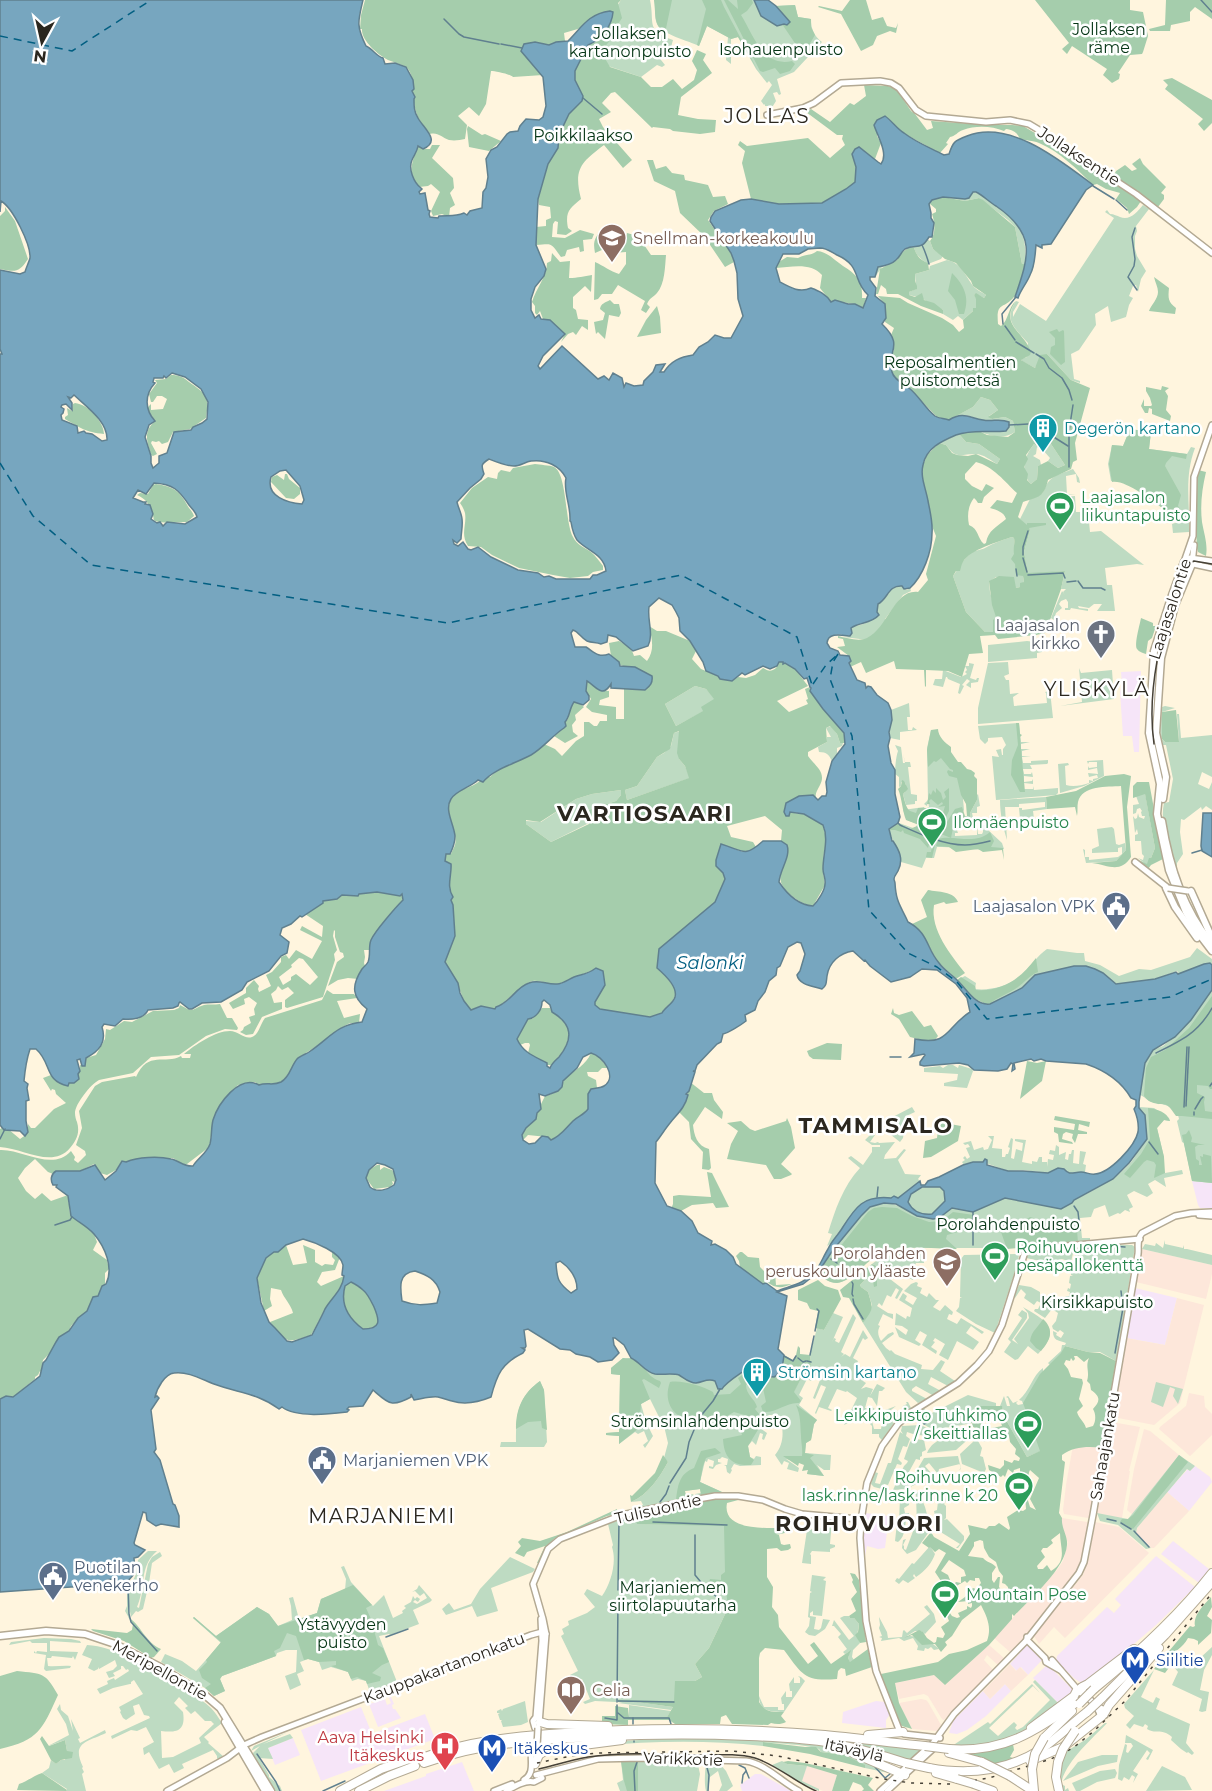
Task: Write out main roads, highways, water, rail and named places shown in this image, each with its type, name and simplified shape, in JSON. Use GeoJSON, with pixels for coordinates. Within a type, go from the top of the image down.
{"type":"FeatureCollection","features":[{"type":"Feature","properties":{"kind":"highway"},"geometry":{"type":"LineString","coordinates":[[928,1769],[955,1772],[1018,1765],[1056,1750],[1074,1739],[1145,1665],[1212,1573]]}},
{"type":"Feature","properties":{"kind":"highway"},"geometry":{"type":"LineString","coordinates":[[988,1770],[1012,1764],[1040,1750],[1088,1713],[1212,1581]]}},
{"type":"Feature","properties":{"kind":"highway"},"geometry":{"type":"LineString","coordinates":[[988,1748],[1028,1730],[1178,1617]]}},
{"type":"Feature","properties":{"kind":"highway"},"geometry":{"type":"LineString","coordinates":[[1031,1790],[1035,1754],[1044,1738],[1078,1703],[1178,1617]]}},
{"type":"Feature","properties":{"kind":"highway","name":"Itäväylä"},"geometry":{"type":"LineString","coordinates":[[928,1769],[849,1747],[804,1739],[676,1734],[581,1737],[511,1743],[422,1758],[463,1745],[540,1735],[666,1729],[825,1735],[947,1750],[988,1748],[1029,1734],[1078,1703]]}},
{"type":"Feature","properties":{"kind":"highway"},"geometry":{"type":"LineString","coordinates":[[1059,1791],[1056,1777],[1058,1762],[1066,1744],[1088,1713]]}},
{"type":"Feature","properties":{"kind":"highway"},"geometry":{"type":"LineString","coordinates":[[537,1724],[666,1729]]}},
{"type":"Feature","properties":{"kind":"highway"},"geometry":{"type":"LineString","coordinates":[[825,1735],[881,1735],[900,1729]]}},
{"type":"Feature","properties":{"kind":"highway"},"geometry":{"type":"LineString","coordinates":[[535,1749],[548,1750],[676,1734]]}},
{"type":"Feature","properties":{"kind":"highway"},"geometry":{"type":"LineString","coordinates":[[804,1739],[847,1751],[900,1776]]}},
{"type":"Feature","properties":{"kind":"highway"},"geometry":{"type":"LineString","coordinates":[[535,1764],[539,1755],[548,1750]]}},
{"type":"Feature","properties":{"kind":"highway"},"geometry":{"type":"LineString","coordinates":[[947,1750],[982,1762],[1031,1790]]}},
{"type":"Feature","properties":{"kind":"highway"},"geometry":{"type":"LineString","coordinates":[[340,1791],[373,1773],[412,1763]]}},
{"type":"Feature","properties":{"kind":"highway"},"geometry":{"type":"LineString","coordinates":[[349,1791],[370,1779],[412,1763]]}},
{"type":"Feature","properties":{"kind":"highway"},"geometry":{"type":"LineString","coordinates":[[359,1791],[412,1763]]}},
{"type":"Feature","properties":{"kind":"highway"},"geometry":{"type":"LineString","coordinates":[[366,1791],[412,1763]]}},
{"type":"Feature","properties":{"kind":"highway"},"geometry":{"type":"LineString","coordinates":[[928,1769],[993,1791]]}},
{"type":"Feature","properties":{"kind":"main road","name":"Jollaksentie"},"geometry":{"type":"LineString","coordinates":[[767,115],[803,108],[814,103],[841,83],[880,81],[895,85],[916,110],[926,116],[982,121],[1010,120],[1029,124],[1121,184],[1212,253]]}},
{"type":"Feature","properties":{"kind":"main road","name":"Laajasalontie"},"geometry":{"type":"LineString","coordinates":[[1212,425],[1195,470],[1192,489],[1193,536],[1161,658],[1156,733],[1166,781],[1160,810],[1167,846],[1177,882],[1197,923],[1212,944]]}},
{"type":"Feature","properties":{"kind":"main road","name":"Laajasalontie"},"geometry":{"type":"LineString","coordinates":[[1188,561],[1168,605],[1153,654],[1149,733],[1160,784],[1157,814],[1168,870],[1186,912],[1212,952]]}},
{"type":"Feature","properties":{"kind":"main road"},"geometry":{"type":"LineString","coordinates":[[1188,561],[1212,561]]}},
{"type":"Feature","properties":{"kind":"main road"},"geometry":{"type":"LineString","coordinates":[[1188,561],[1212,568]]}},
{"type":"Feature","properties":{"kind":"main road"},"geometry":{"type":"LineString","coordinates":[[1137,863],[1165,886],[1180,915],[1212,952]]}},
{"type":"Feature","properties":{"kind":"main road"},"geometry":{"type":"LineString","coordinates":[[1165,886],[1190,891],[1212,938]]}},
{"type":"Feature","properties":{"kind":"main road"},"geometry":{"type":"LineString","coordinates":[[940,1736],[904,1734],[900,1729],[876,1669],[870,1645],[861,1566],[861,1521],[872,1468],[885,1440],[910,1413],[952,1387],[984,1358],[996,1339],[1012,1295],[1024,1250],[1139,1240],[1141,1234],[1160,1224],[1185,1216],[1212,1214]]}},
{"type":"Feature","properties":{"kind":"main road","name":"Sahaajankatu"},"geometry":{"type":"LineString","coordinates":[[940,1736],[954,1714],[998,1672],[1028,1638],[1076,1578],[1084,1562],[1139,1240]]}},
{"type":"Feature","properties":{"kind":"main road","name":"Tulisuontie"},"geometry":{"type":"LineString","coordinates":[[543,1634],[541,1614],[533,1586],[548,1549],[556,1541],[622,1515],[715,1496],[738,1496],[768,1502],[795,1512],[861,1521]]}},
{"type":"Feature","properties":{"kind":"main road","name":"Meripellontie"},"geometry":{"type":"LineString","coordinates":[[0,1638],[40,1631],[67,1631],[90,1635],[123,1647],[162,1668],[210,1698],[223,1711],[265,1791]]}},
{"type":"Feature","properties":{"kind":"main road"},"geometry":{"type":"LineString","coordinates":[[533,1777],[543,1634]]}},
{"type":"Feature","properties":{"kind":"main road","name":"Kauppakartanonkatu"},"geometry":{"type":"LineString","coordinates":[[167,1791],[243,1748],[543,1634]]}},
{"type":"Feature","properties":{"kind":"main road"},"geometry":{"type":"LineString","coordinates":[[1028,1638],[1102,1712]]}},
{"type":"Feature","properties":{"kind":"main road"},"geometry":{"type":"LineString","coordinates":[[887,1791],[940,1736]]}},
{"type":"Feature","properties":{"kind":"main road","name":"Meripellontie"},"geometry":{"type":"LineString","coordinates":[[243,1748],[271,1791]]}},
{"type":"Feature","properties":{"kind":"main road"},"geometry":{"type":"LineString","coordinates":[[533,1777],[535,1749]]}},
{"type":"Feature","properties":{"kind":"main road","name":"Varikkotie"},"geometry":{"type":"LineString","coordinates":[[533,1777],[598,1759],[746,1761],[759,1764],[799,1791]]}},
{"type":"Feature","properties":{"kind":"main road"},"geometry":{"type":"LineString","coordinates":[[880,1791],[900,1776]]}},
{"type":"Feature","properties":{"kind":"main road"},"geometry":{"type":"LineString","coordinates":[[494,1791],[533,1777]]}},
{"type":"Feature","properties":{"kind":"main road"},"geometry":{"type":"LineString","coordinates":[[506,1791],[533,1777]]}},
{"type":"Feature","properties":{"kind":"main road","name":"Varikkotie"},"geometry":{"type":"LineString","coordinates":[[782,1780],[806,1791]]}},
{"type":"Feature","properties":{"kind":"water","name":"Salonki"},"geometry":{"type":"Polygon","coordinates":[[[0,0],[363,0],[359,23],[366,46],[383,58],[385,64],[395,63],[406,67],[413,80],[415,111],[430,134],[431,142],[423,149],[418,146],[412,160],[411,171],[416,183],[422,189],[420,194],[425,193],[430,217],[438,218],[464,213],[467,215],[470,211],[482,208],[483,192],[488,177],[486,159],[491,150],[497,147],[507,134],[518,131],[526,119],[539,120],[543,117],[546,106],[543,77],[521,51],[524,44],[535,42],[549,45],[568,41],[591,18],[602,13],[613,12],[605,32],[588,45],[575,71],[575,80],[583,96],[582,101],[569,114],[559,135],[558,148],[548,164],[538,199],[536,245],[546,269],[544,276],[535,287],[531,299],[531,310],[535,318],[539,315],[541,319],[550,320],[565,334],[543,356],[538,366],[540,369],[562,346],[598,379],[604,376],[609,380],[613,373],[622,378],[624,387],[626,383],[634,386],[643,385],[656,365],[665,364],[660,372],[664,372],[676,360],[693,355],[699,347],[715,335],[731,338],[743,316],[738,299],[734,261],[710,221],[715,211],[741,200],[751,199],[779,204],[822,203],[855,182],[856,167],[852,154],[855,149],[859,147],[881,164],[884,155],[874,125],[877,120],[885,116],[909,137],[944,155],[949,154],[959,139],[983,132],[1000,133],[1017,138],[1050,154],[1093,185],[1086,190],[1051,244],[1042,245],[1042,248],[1036,245],[1033,268],[1018,298],[1015,297],[1026,258],[1024,236],[1009,216],[976,192],[965,199],[943,197],[932,200],[929,204],[934,223],[932,237],[920,246],[905,249],[888,265],[878,267],[875,277],[870,277],[876,288],[875,296],[885,304],[886,318],[882,324],[893,338],[891,365],[895,377],[913,391],[937,417],[949,420],[962,416],[1002,420],[1009,422],[1009,427],[1006,431],[962,433],[940,443],[927,454],[922,470],[930,513],[932,540],[923,570],[910,588],[904,589],[902,586],[897,586],[891,590],[878,604],[879,615],[876,618],[851,628],[850,636],[832,636],[827,643],[840,655],[849,656],[851,661],[849,663],[857,680],[865,683],[866,688],[871,687],[888,703],[891,710],[892,720],[888,746],[891,763],[895,770],[895,794],[900,817],[898,823],[889,829],[901,859],[900,867],[894,877],[899,904],[908,922],[924,936],[941,965],[976,1000],[990,1004],[1022,988],[1035,975],[1074,966],[1095,969],[1116,984],[1155,979],[1176,972],[1178,974],[1204,964],[1212,965],[1212,990],[1191,1020],[1175,1037],[1153,1050],[1145,1063],[1139,1108],[1145,1115],[1147,1139],[1129,1163],[1113,1179],[1061,1209],[1005,1198],[973,1212],[952,1208],[939,1218],[933,1219],[917,1216],[896,1204],[884,1203],[870,1207],[812,1277],[803,1284],[777,1292],[787,1296],[778,1349],[784,1355],[779,1373],[774,1377],[757,1375],[748,1368],[722,1389],[718,1389],[715,1381],[712,1380],[693,1383],[679,1375],[651,1373],[631,1358],[624,1345],[615,1338],[613,1338],[614,1345],[619,1353],[612,1360],[598,1362],[570,1350],[560,1349],[528,1329],[524,1330],[526,1346],[522,1348],[525,1350],[501,1370],[491,1397],[472,1402],[462,1403],[440,1397],[414,1400],[411,1394],[411,1397],[390,1403],[373,1390],[363,1406],[349,1407],[347,1412],[304,1414],[282,1407],[279,1409],[256,1396],[190,1375],[171,1374],[160,1386],[155,1397],[159,1398],[151,1410],[156,1449],[154,1452],[160,1460],[173,1504],[179,1516],[179,1527],[161,1524],[156,1526],[147,1520],[146,1513],[143,1512],[134,1543],[145,1550],[134,1558],[135,1573],[127,1582],[113,1583],[113,1579],[107,1580],[107,1586],[0,1592],[0,1399],[6,1396],[13,1397],[40,1376],[43,1363],[59,1337],[69,1331],[78,1318],[87,1311],[93,1297],[98,1296],[102,1286],[106,1284],[109,1271],[102,1245],[91,1231],[71,1216],[68,1196],[56,1187],[57,1185],[53,1185],[51,1179],[53,1174],[56,1171],[80,1171],[95,1165],[105,1180],[116,1171],[122,1161],[148,1158],[171,1159],[193,1166],[209,1147],[213,1120],[219,1106],[230,1092],[244,1084],[259,1085],[281,1082],[298,1058],[339,1029],[362,1022],[367,1009],[356,996],[356,981],[368,962],[373,936],[403,900],[402,894],[400,896],[377,892],[358,896],[342,895],[337,899],[323,901],[302,917],[300,916],[282,928],[280,935],[289,942],[287,953],[281,956],[269,971],[247,982],[242,990],[221,1002],[202,1003],[189,1009],[180,1002],[173,1008],[148,1010],[140,1017],[123,1019],[115,1026],[104,1024],[101,1046],[86,1058],[85,1066],[82,1066],[80,1059],[77,1060],[80,1071],[79,1079],[74,1083],[69,1083],[68,1086],[55,1080],[41,1054],[36,1049],[30,1049],[24,1081],[28,1084],[29,1100],[26,1101],[26,1121],[28,1132],[25,1136],[20,1131],[4,1130],[0,1125],[0,354],[2,354],[0,349],[0,270],[20,274],[25,272],[30,252],[11,211],[1,201],[0,212],[0,0]],[[822,248],[808,249],[799,254],[783,254],[776,268],[780,282],[795,289],[814,289],[825,295],[831,302],[835,300],[863,308],[868,295],[860,284],[854,269],[845,259],[822,248]],[[172,373],[163,378],[154,378],[155,383],[149,392],[147,402],[149,412],[155,421],[149,425],[145,437],[153,468],[159,463],[159,456],[167,453],[174,432],[191,430],[207,419],[208,402],[201,389],[185,377],[172,373]],[[74,395],[71,398],[68,397],[72,403],[72,410],[66,404],[62,405],[64,409],[61,415],[62,420],[77,426],[78,433],[84,431],[102,441],[107,440],[101,421],[74,395]],[[489,459],[483,464],[484,474],[481,479],[457,502],[462,517],[462,527],[461,539],[457,543],[453,540],[454,544],[458,546],[463,542],[471,550],[478,547],[491,557],[518,570],[538,573],[544,577],[590,579],[593,575],[606,571],[599,557],[581,544],[575,536],[570,521],[566,478],[560,470],[547,462],[537,461],[514,466],[489,459]],[[286,470],[271,477],[271,490],[279,498],[302,504],[304,500],[300,486],[286,470]],[[154,483],[146,494],[138,490],[133,498],[150,505],[153,514],[151,519],[157,523],[160,522],[163,526],[167,522],[185,524],[197,517],[179,492],[171,486],[154,483]],[[659,598],[649,607],[650,641],[648,646],[633,651],[616,637],[608,635],[607,642],[601,644],[587,641],[573,630],[571,633],[575,647],[586,647],[599,655],[609,654],[619,662],[620,666],[635,667],[652,676],[652,682],[645,690],[611,688],[611,684],[605,691],[602,691],[587,681],[586,691],[589,700],[583,705],[574,702],[564,728],[531,755],[499,770],[483,782],[478,780],[456,794],[449,803],[455,839],[450,854],[446,854],[445,861],[451,864],[450,885],[453,897],[451,900],[455,936],[445,962],[458,983],[464,1001],[471,1010],[481,1006],[495,1009],[529,983],[559,984],[596,968],[603,971],[605,985],[595,1002],[600,1009],[650,1017],[662,1013],[673,1002],[675,993],[670,981],[657,968],[659,949],[715,902],[725,879],[716,866],[721,844],[744,852],[752,850],[763,841],[781,841],[787,845],[788,850],[779,882],[782,886],[798,901],[813,906],[823,892],[826,841],[823,825],[804,814],[790,812],[789,816],[786,816],[784,812],[786,803],[799,796],[813,795],[818,800],[826,796],[826,782],[832,761],[845,744],[844,733],[810,691],[807,678],[804,679],[795,669],[785,663],[779,662],[777,666],[770,669],[763,666],[745,675],[742,673],[732,681],[720,679],[706,671],[690,641],[680,631],[679,618],[672,605],[659,598]],[[797,942],[788,947],[777,968],[776,975],[769,981],[755,1010],[745,1015],[744,1023],[723,1034],[721,1042],[693,1071],[695,1072],[686,1094],[688,1095],[685,1104],[656,1142],[655,1183],[667,1206],[681,1211],[692,1221],[698,1233],[712,1241],[711,1245],[715,1244],[726,1250],[736,1264],[763,1284],[766,1283],[777,1291],[801,1282],[814,1273],[855,1209],[866,1201],[894,1196],[898,1198],[920,1181],[921,1185],[925,1185],[928,1181],[963,1165],[983,1162],[985,1159],[987,1165],[1008,1171],[1048,1173],[1058,1168],[1070,1173],[1095,1174],[1114,1164],[1136,1138],[1138,1121],[1134,1109],[1136,1100],[1131,1098],[1112,1077],[1086,1064],[1031,1059],[1014,1063],[1015,1069],[1012,1071],[1013,1064],[1011,1063],[1007,1069],[998,1071],[974,1070],[968,1065],[959,1063],[924,1066],[920,1065],[920,1062],[924,1054],[910,1057],[914,1053],[915,1039],[926,1041],[941,1038],[970,1012],[967,998],[956,984],[937,970],[922,969],[910,977],[891,982],[853,951],[840,956],[833,962],[828,971],[826,985],[822,989],[807,985],[798,978],[805,954],[801,943],[797,942]],[[544,1000],[536,1015],[528,1019],[517,1039],[526,1051],[547,1063],[550,1068],[564,1050],[569,1032],[564,1021],[552,1012],[550,1005],[544,1000]],[[591,1053],[583,1057],[577,1068],[563,1081],[558,1091],[545,1096],[539,1094],[541,1109],[536,1119],[522,1135],[523,1140],[529,1144],[535,1143],[542,1136],[551,1140],[560,1134],[588,1109],[588,1094],[591,1089],[604,1086],[610,1077],[604,1062],[591,1053]],[[377,1163],[369,1170],[366,1178],[370,1187],[382,1190],[394,1185],[396,1180],[393,1169],[377,1163]],[[922,1187],[911,1194],[908,1202],[918,1212],[932,1214],[945,1201],[944,1191],[940,1187],[922,1187]],[[303,1239],[266,1258],[257,1278],[261,1303],[269,1322],[287,1341],[292,1342],[312,1335],[325,1309],[341,1286],[344,1276],[342,1275],[343,1265],[332,1252],[303,1239]],[[560,1261],[556,1263],[557,1273],[563,1286],[571,1293],[577,1289],[572,1273],[560,1261]],[[415,1271],[409,1272],[401,1282],[402,1301],[419,1305],[437,1303],[440,1292],[430,1278],[415,1271]],[[351,1282],[345,1286],[346,1310],[358,1325],[363,1329],[376,1326],[378,1320],[376,1312],[362,1289],[351,1282]]]}},
{"type":"Feature","properties":{"kind":"water"},"geometry":{"type":"Polygon","coordinates":[[[754,0],[768,0],[790,22],[787,25],[777,26],[761,16],[754,0]]]}},
{"type":"Feature","properties":{"kind":"water"},"geometry":{"type":"Polygon","coordinates":[[[1203,813],[1212,813],[1212,857],[1202,851],[1203,813]]]}},
{"type":"Feature","properties":{"kind":"waterway"},"geometry":{"type":"LineString","coordinates":[[1201,0],[1212,12]]}},
{"type":"Feature","properties":{"kind":"waterway"},"geometry":{"type":"LineString","coordinates":[[444,19],[464,37],[499,44]]}},
{"type":"Feature","properties":{"kind":"waterway"},"geometry":{"type":"LineString","coordinates":[[501,44],[522,48]]}},
{"type":"Feature","properties":{"kind":"waterway"},"geometry":{"type":"LineString","coordinates":[[583,98],[602,114]]}},
{"type":"Feature","properties":{"kind":"waterway"},"geometry":{"type":"LineString","coordinates":[[1093,186],[1114,199]]}},
{"type":"Feature","properties":{"kind":"waterway"},"geometry":{"type":"LineString","coordinates":[[1116,200],[1127,210]]}},
{"type":"Feature","properties":{"kind":"waterway"},"geometry":{"type":"LineString","coordinates":[[1135,228],[1132,237],[1135,259],[1128,277],[1137,290]]}},
{"type":"Feature","properties":{"kind":"waterway"},"geometry":{"type":"LineString","coordinates":[[922,245],[929,264]]}},
{"type":"Feature","properties":{"kind":"waterway"},"geometry":{"type":"LineString","coordinates":[[1003,324],[1002,314],[1016,297]]}},
{"type":"Feature","properties":{"kind":"waterway"},"geometry":{"type":"LineString","coordinates":[[1005,326],[1015,340]]}},
{"type":"Feature","properties":{"kind":"waterway"},"geometry":{"type":"LineString","coordinates":[[1016,342],[1034,353]]}},
{"type":"Feature","properties":{"kind":"waterway"},"geometry":{"type":"LineString","coordinates":[[1036,354],[1062,378],[1072,400]]}},
{"type":"Feature","properties":{"kind":"waterway"},"geometry":{"type":"LineString","coordinates":[[1069,467],[1069,431],[1073,405]]}},
{"type":"Feature","properties":{"kind":"waterway"},"geometry":{"type":"LineString","coordinates":[[1009,425],[1028,424]]}},
{"type":"Feature","properties":{"kind":"waterway"},"geometry":{"type":"LineString","coordinates":[[1033,424],[1068,446]]}},
{"type":"Feature","properties":{"kind":"waterway"},"geometry":{"type":"LineString","coordinates":[[1023,555],[1028,531]]}},
{"type":"Feature","properties":{"kind":"waterway"},"geometry":{"type":"LineString","coordinates":[[1023,558],[1027,572]]}},
{"type":"Feature","properties":{"kind":"waterway"},"geometry":{"type":"LineString","coordinates":[[1016,569],[1017,576]]}},
{"type":"Feature","properties":{"kind":"waterway"},"geometry":{"type":"LineString","coordinates":[[1028,575],[1063,573],[1065,578]]}},
{"type":"Feature","properties":{"kind":"waterway"},"geometry":{"type":"LineString","coordinates":[[1067,582],[1076,581]]}},
{"type":"Feature","properties":{"kind":"waterway"},"geometry":{"type":"LineString","coordinates":[[1078,581],[1083,588],[1105,590]]}},
{"type":"Feature","properties":{"kind":"waterway"},"geometry":{"type":"LineString","coordinates":[[898,823],[940,841],[957,845],[990,841]]}},
{"type":"Feature","properties":{"kind":"waterway"},"geometry":{"type":"LineString","coordinates":[[1192,853],[1202,850]]}},
{"type":"Feature","properties":{"kind":"waterway"},"geometry":{"type":"LineString","coordinates":[[1156,1053],[1195,1030],[1212,1008]]}},
{"type":"Feature","properties":{"kind":"waterway"},"geometry":{"type":"LineString","coordinates":[[1184,1107],[1187,1047]]}},
{"type":"Feature","properties":{"kind":"waterway"},"geometry":{"type":"LineString","coordinates":[[1186,1106],[1189,1047]]}},
{"type":"Feature","properties":{"kind":"waterway"},"geometry":{"type":"LineString","coordinates":[[890,1057],[901,1057]]}},
{"type":"Feature","properties":{"kind":"waterway"},"geometry":{"type":"LineString","coordinates":[[1195,1109],[1203,1097]]}},
{"type":"Feature","properties":{"kind":"waterway"},"geometry":{"type":"LineString","coordinates":[[0,1139],[5,1129]]}},
{"type":"Feature","properties":{"kind":"waterway"},"geometry":{"type":"LineString","coordinates":[[1149,1142],[1158,1154]]}},
{"type":"Feature","properties":{"kind":"waterway"},"geometry":{"type":"LineString","coordinates":[[877,1197],[878,1187]]}},
{"type":"Feature","properties":{"kind":"waterway"},"geometry":{"type":"LineString","coordinates":[[1074,1206],[1078,1212],[1080,1230]]}},
{"type":"Feature","properties":{"kind":"waterway"},"geometry":{"type":"LineString","coordinates":[[973,1212],[973,1228]]}},
{"type":"Feature","properties":{"kind":"waterway"},"geometry":{"type":"LineString","coordinates":[[55,1225],[70,1220],[72,1217]]}},
{"type":"Feature","properties":{"kind":"waterway"},"geometry":{"type":"LineString","coordinates":[[973,1231],[973,1245]]}},
{"type":"Feature","properties":{"kind":"waterway"},"geometry":{"type":"LineString","coordinates":[[1100,1247],[1103,1254]]}},
{"type":"Feature","properties":{"kind":"waterway"},"geometry":{"type":"LineString","coordinates":[[1087,1249],[1125,1247]]}},
{"type":"Feature","properties":{"kind":"waterway"},"geometry":{"type":"LineString","coordinates":[[831,1259],[837,1263]]}},
{"type":"Feature","properties":{"kind":"waterway"},"geometry":{"type":"LineString","coordinates":[[852,1282],[853,1296]]}},
{"type":"Feature","properties":{"kind":"waterway"},"geometry":{"type":"LineString","coordinates":[[1115,1353],[1123,1308],[1121,1291]]}},
{"type":"Feature","properties":{"kind":"waterway"},"geometry":{"type":"LineString","coordinates":[[853,1299],[863,1319]]}},
{"type":"Feature","properties":{"kind":"waterway"},"geometry":{"type":"LineString","coordinates":[[815,1331],[819,1311],[817,1309]]}},
{"type":"Feature","properties":{"kind":"waterway"},"geometry":{"type":"LineString","coordinates":[[810,1355],[814,1336]]}},
{"type":"Feature","properties":{"kind":"waterway"},"geometry":{"type":"LineString","coordinates":[[784,1356],[793,1361],[796,1356]]}},
{"type":"Feature","properties":{"kind":"waterway"},"geometry":{"type":"LineString","coordinates":[[798,1358],[803,1362],[806,1361]]}},
{"type":"Feature","properties":{"kind":"waterway"},"geometry":{"type":"LineString","coordinates":[[807,1361],[811,1362]]}},
{"type":"Feature","properties":{"kind":"waterway"},"geometry":{"type":"LineString","coordinates":[[670,1483],[686,1458],[689,1442],[699,1418],[720,1389]]}},
{"type":"Feature","properties":{"kind":"waterway"},"geometry":{"type":"LineString","coordinates":[[660,1502],[669,1486]]}},
{"type":"Feature","properties":{"kind":"waterway"},"geometry":{"type":"LineString","coordinates":[[618,1590],[619,1521],[656,1512]]}},
{"type":"Feature","properties":{"kind":"waterway"},"geometry":{"type":"LineString","coordinates":[[1107,1519],[1116,1521]]}},
{"type":"Feature","properties":{"kind":"waterway"},"geometry":{"type":"LineString","coordinates":[[653,1522],[727,1525]]}},
{"type":"Feature","properties":{"kind":"waterway"},"geometry":{"type":"LineString","coordinates":[[1121,1523],[1131,1529]]}},
{"type":"Feature","properties":{"kind":"waterway"},"geometry":{"type":"LineString","coordinates":[[1134,1531],[1149,1547]]}},
{"type":"Feature","properties":{"kind":"waterway"},"geometry":{"type":"LineString","coordinates":[[695,1535],[695,1575],[705,1587]]}},
{"type":"Feature","properties":{"kind":"waterway"},"geometry":{"type":"LineString","coordinates":[[128,1584],[131,1622],[157,1651]]}},
{"type":"Feature","properties":{"kind":"waterway"},"geometry":{"type":"LineString","coordinates":[[707,1589],[727,1605]]}},
{"type":"Feature","properties":{"kind":"waterway"},"geometry":{"type":"LineString","coordinates":[[617,1702],[618,1600]]}},
{"type":"Feature","properties":{"kind":"waterway"},"geometry":{"type":"LineString","coordinates":[[386,1637],[408,1629]]}},
{"type":"Feature","properties":{"kind":"waterway"},"geometry":{"type":"LineString","coordinates":[[618,1701],[674,1702]]}},
{"type":"Feature","properties":{"kind":"waterway"},"geometry":{"type":"LineString","coordinates":[[605,1718],[617,1720],[617,1705]]}},
{"type":"Feature","properties":{"kind":"waterway"},"geometry":{"type":"LineString","coordinates":[[618,1713],[624,1718],[633,1718],[633,1724]]}},
{"type":"Feature","properties":{"kind":"waterway"},"geometry":{"type":"LineString","coordinates":[[633,1718],[669,1718],[671,1724]]}},
{"type":"Feature","properties":{"kind":"waterway"},"geometry":{"type":"LineString","coordinates":[[257,1754],[280,1791]]}},
{"type":"Feature","properties":{"kind":"waterway"},"geometry":{"type":"LineString","coordinates":[[635,1791],[634,1771],[637,1762]]}},
{"type":"Feature","properties":{"kind":"waterway"},"geometry":{"type":"LineString","coordinates":[[706,1764],[709,1775],[708,1791]]}},
{"type":"Feature","properties":{"kind":"waterway"},"geometry":{"type":"LineString","coordinates":[[739,1765],[745,1768],[749,1778]]}},
{"type":"Feature","properties":{"kind":"waterway"},"geometry":{"type":"LineString","coordinates":[[875,1767],[885,1778],[890,1774]]}},
{"type":"Feature","properties":{"kind":"waterway"},"geometry":{"type":"LineString","coordinates":[[742,1783],[746,1771]]}},
{"type":"Feature","properties":{"kind":"waterway"},"geometry":{"type":"LineString","coordinates":[[323,1791],[345,1781]]}},
{"type":"Feature","properties":{"kind":"tram line"},"geometry":{"type":"LineString","coordinates":[[1154,744],[1152,707],[1155,670],[1173,599],[1187,565],[1194,561],[1212,564]]}},
{"type":"Feature","properties":{"kind":"tram line"},"geometry":{"type":"LineString","coordinates":[[539,1769],[588,1757],[615,1754],[740,1755],[763,1761],[816,1791]]}},
{"type":"Feature","properties":{"kind":"railway"},"geometry":{"type":"LineString","coordinates":[[537,1763],[598,1753],[732,1751],[778,1756],[911,1783],[952,1784],[989,1778],[1051,1759],[1073,1748],[1094,1731],[1124,1702],[1212,1593]]}},
{"type":"Feature","properties":{"kind":"place","name":"Snellman-korkeakoulu"},"geometry":{"type":"Point","coordinates":[612,264]}},
{"type":"Feature","properties":{"kind":"place","name":"Degerön kartano"},"geometry":{"type":"Point","coordinates":[1043,454]}},
{"type":"Feature","properties":{"kind":"place","name":"Laajasalon liikuntapuisto"},"geometry":{"type":"Point","coordinates":[1060,532]}},
{"type":"Feature","properties":{"kind":"place","name":"Laajasalon kirkko"},"geometry":{"type":"Point","coordinates":[1101,660]}},
{"type":"Feature","properties":{"kind":"place","name":"Ilomäenpuisto"},"geometry":{"type":"Point","coordinates":[932,848]}},
{"type":"Feature","properties":{"kind":"place","name":"Laajasalon VPK"},"geometry":{"type":"Point","coordinates":[1116,932]}},
{"type":"Feature","properties":{"kind":"place","name":"Roihuvuoren pesäpallokenttä"},"geometry":{"type":"Point","coordinates":[995,1282]}},
{"type":"Feature","properties":{"kind":"place","name":"Porolahden peruskoulun yläaste"},"geometry":{"type":"Point","coordinates":[947,1288]}},
{"type":"Feature","properties":{"kind":"place","name":"Strömsin kartano"},"geometry":{"type":"Point","coordinates":[757,1398]}},
{"type":"Feature","properties":{"kind":"place","name":"Leikkipuisto Tuhkimo / skeittiallas"},"geometry":{"type":"Point","coordinates":[1028,1450]}},
{"type":"Feature","properties":{"kind":"place","name":"Marjaniemen VPK"},"geometry":{"type":"Point","coordinates":[322,1486]}},
{"type":"Feature","properties":{"kind":"place","name":"Roihuvuoren lask.rinne/lask.rinne k 20"},"geometry":{"type":"Point","coordinates":[1019,1512]}},
{"type":"Feature","properties":{"kind":"place","name":"Puotilan venekerho"},"geometry":{"type":"Point","coordinates":[53,1602]}},
{"type":"Feature","properties":{"kind":"place","name":"Mountain Pose"},"geometry":{"type":"Point","coordinates":[945,1620]}},
{"type":"Feature","properties":{"kind":"place","name":"Siilitie"},"geometry":{"type":"Point","coordinates":[1135,1686]}},
{"type":"Feature","properties":{"kind":"place","name":"Celia"},"geometry":{"type":"Point","coordinates":[571,1716]}},
{"type":"Feature","properties":{"kind":"place","name":"Aava Helsinki Itäkeskus"},"geometry":{"type":"Point","coordinates":[445,1772]}},
{"type":"Feature","properties":{"kind":"place","name":"Itäkeskus"},"geometry":{"type":"Point","coordinates":[492,1774]}},
{"type":"Feature","properties":{"kind":"district","name":"JOLLAS"},"geometry":{"type":"Point","coordinates":[767,116]}},
{"type":"Feature","properties":{"kind":"district","name":"YLISKYLÄ"},"geometry":{"type":"Point","coordinates":[1097,689]}},
{"type":"Feature","properties":{"kind":"district","name":"VARTIOSAARI"},"geometry":{"type":"Point","coordinates":[645,813]}},
{"type":"Feature","properties":{"kind":"district","name":"TAMMISALO"},"geometry":{"type":"Point","coordinates":[876,1125]}},
{"type":"Feature","properties":{"kind":"district","name":"MARJANIEMI"},"geometry":{"type":"Point","coordinates":[382,1516]}},
{"type":"Feature","properties":{"kind":"district","name":"ROIHUVUORI"},"geometry":{"type":"Point","coordinates":[859,1523]}},
{"type":"Feature","properties":{"kind":"park label","name":"Jollaksen räme"},"geometry":{"type":"Point","coordinates":[1109,38]}},
{"type":"Feature","properties":{"kind":"park label","name":"Jollaksen kartanonpuisto"},"geometry":{"type":"Point","coordinates":[630,42]}},
{"type":"Feature","properties":{"kind":"park label","name":"Isohauenpuisto"},"geometry":{"type":"Point","coordinates":[781,49]}},
{"type":"Feature","properties":{"kind":"park label","name":"Poikkilaakso"},"geometry":{"type":"Point","coordinates":[583,135]}},
{"type":"Feature","properties":{"kind":"park label","name":"Reposalmentien puistometsä"},"geometry":{"type":"Point","coordinates":[950,371]}},
{"type":"Feature","properties":{"kind":"park label","name":"Porolahdenpuisto"},"geometry":{"type":"Point","coordinates":[1008,1224]}},
{"type":"Feature","properties":{"kind":"park label","name":"Kirsikkapuisto"},"geometry":{"type":"Point","coordinates":[1097,1302]}},
{"type":"Feature","properties":{"kind":"park label","name":"Strömsinlahdenpuisto"},"geometry":{"type":"Point","coordinates":[700,1421]}},
{"type":"Feature","properties":{"kind":"park label","name":"Marjaniemen siirtolapuutarha"},"geometry":{"type":"Point","coordinates":[673,1596]}},
{"type":"Feature","properties":{"kind":"park label","name":"Ystävyyden puisto"},"geometry":{"type":"Point","coordinates":[342,1633]}}]}
